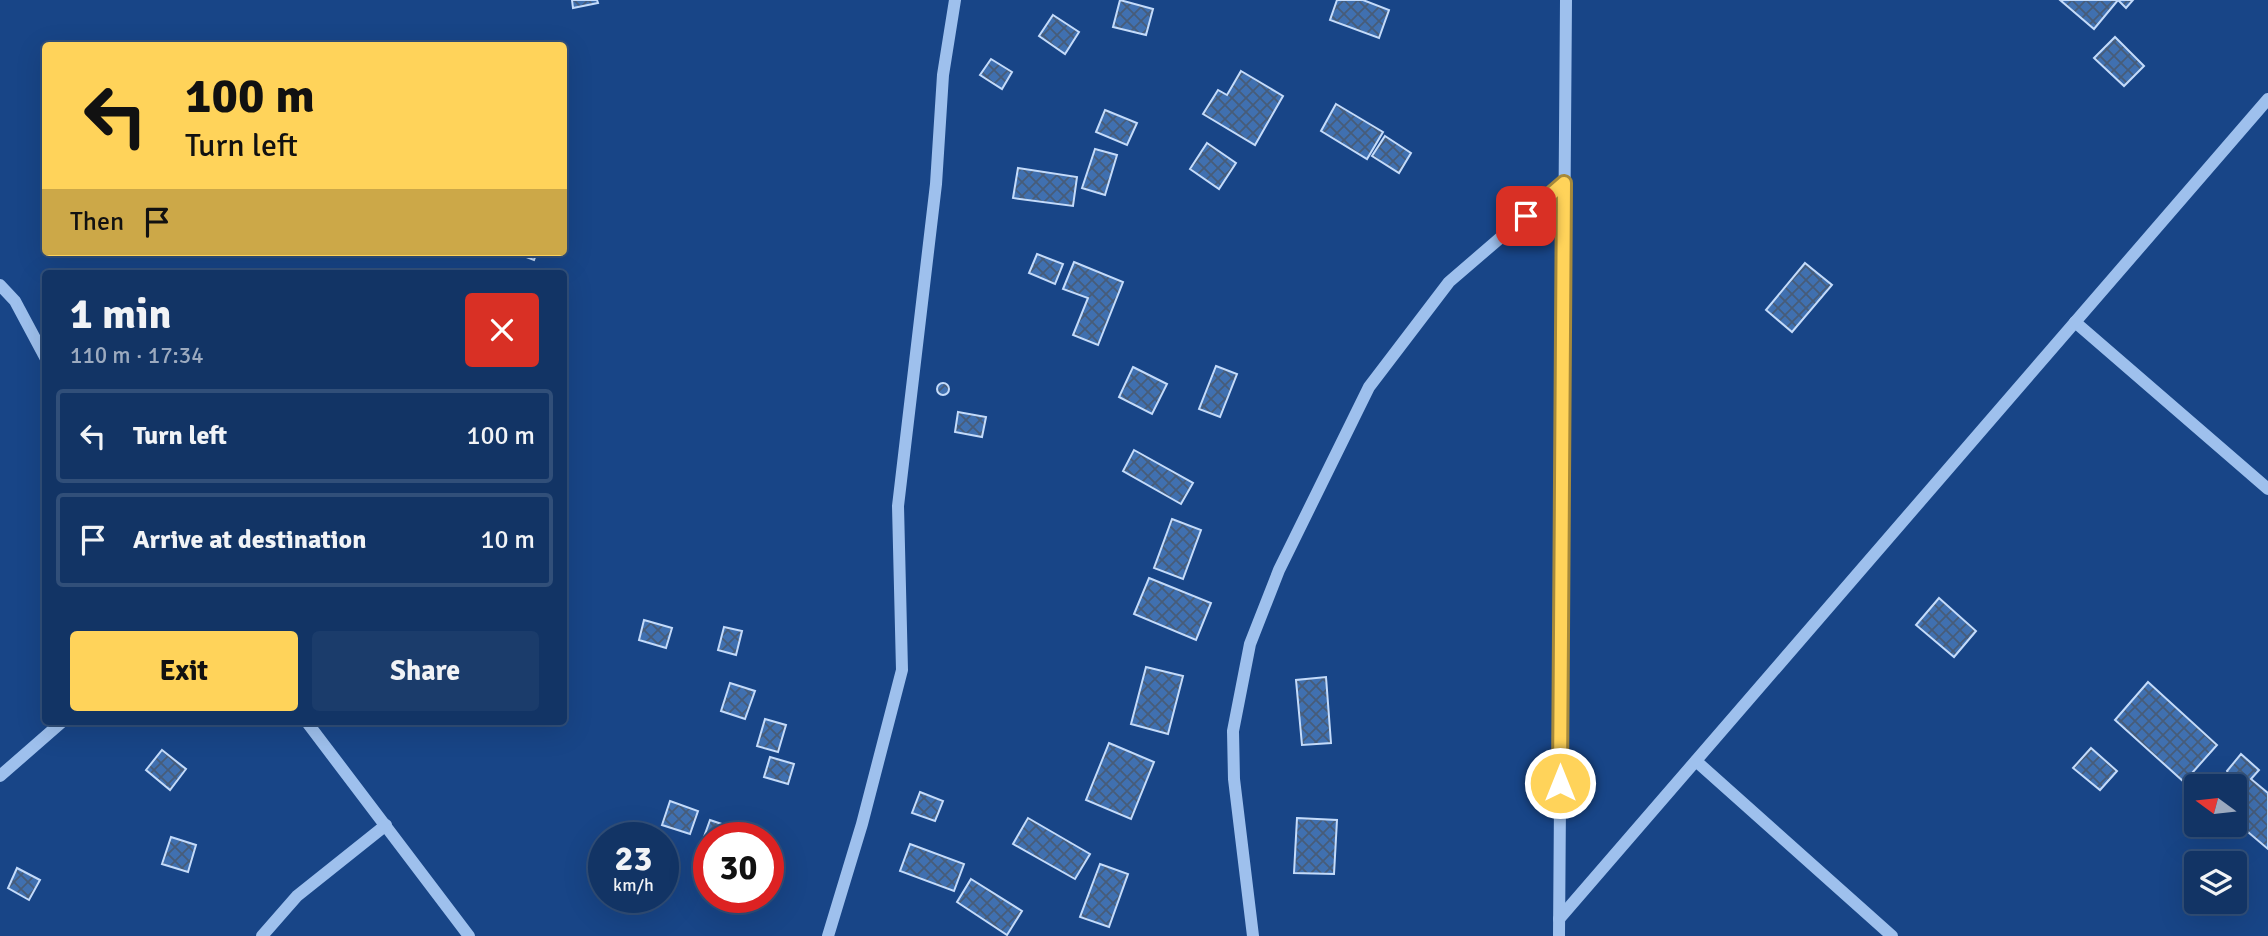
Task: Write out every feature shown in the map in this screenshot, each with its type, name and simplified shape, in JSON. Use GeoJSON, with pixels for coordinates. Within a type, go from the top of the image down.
{"type":"FeatureCollection","features":[{"type":"Feature","properties":{"kind":"street"},"geometry":{"type":"LineString","coordinates":[[828,936],[862,824],[902,670],[898,506],[936,184],[943,75],[955,0]]}},
{"type":"Feature","properties":{"kind":"street"},"geometry":{"type":"LineString","coordinates":[[1559,936],[1566,0]]}},
{"type":"Feature","properties":{"kind":"street"},"geometry":{"type":"LineString","coordinates":[[1559,919],[2268,99]]}},
{"type":"Feature","properties":{"kind":"street"},"geometry":{"type":"LineString","coordinates":[[1253,936],[1234,779],[1233,731],[1250,644],[1279,570],[1369,387],[1449,282],[1564,183]]}},
{"type":"Feature","properties":{"kind":"street"},"geometry":{"type":"LineString","coordinates":[[0,285],[15,301],[42,352]]}},
{"type":"Feature","properties":{"kind":"street"},"geometry":{"type":"LineString","coordinates":[[2076,322],[2268,489]]}},
{"type":"Feature","properties":{"kind":"street"},"geometry":{"type":"LineString","coordinates":[[0,776],[58,725]]}},
{"type":"Feature","properties":{"kind":"street"},"geometry":{"type":"LineString","coordinates":[[309,725],[469,936]]}},
{"type":"Feature","properties":{"kind":"street"},"geometry":{"type":"LineString","coordinates":[[1696,761],[1892,936]]}},
{"type":"Feature","properties":{"kind":"street"},"geometry":{"type":"LineString","coordinates":[[262,936],[297,896],[386,825]]}},
{"type":"Feature","properties":{"kind":"building"},"geometry":{"type":"Polygon","coordinates":[[[572,0],[597,0],[598,3],[573,8],[572,0]]]}},
{"type":"Feature","properties":{"kind":"building"},"geometry":{"type":"Polygon","coordinates":[[[1120,0],[1153,9],[1146,35],[1113,27],[1120,0]]]}},
{"type":"Feature","properties":{"kind":"building"},"geometry":{"type":"Polygon","coordinates":[[[1337,0],[1363,0],[1389,10],[1379,38],[1330,20],[1337,0]]]}},
{"type":"Feature","properties":{"kind":"building"},"geometry":{"type":"Polygon","coordinates":[[[2060,0],[2118,0],[2094,29],[2060,0]]]}},
{"type":"Feature","properties":{"kind":"building"},"geometry":{"type":"Polygon","coordinates":[[[2118,0],[2133,0],[2126,8],[2118,0]]]}},
{"type":"Feature","properties":{"kind":"building"},"geometry":{"type":"Polygon","coordinates":[[[1053,15],[1079,32],[1065,54],[1039,36],[1053,15]]]}},
{"type":"Feature","properties":{"kind":"building"},"geometry":{"type":"Polygon","coordinates":[[[2115,37],[2144,66],[2124,86],[2094,58],[2115,37]]]}},
{"type":"Feature","properties":{"kind":"building"},"geometry":{"type":"Polygon","coordinates":[[[991,59],[1012,72],[1002,89],[980,75],[991,59]]]}},
{"type":"Feature","properties":{"kind":"building"},"geometry":{"type":"Polygon","coordinates":[[[1241,71],[1283,96],[1255,145],[1203,114],[1218,90],[1227,95],[1241,71]]]}},
{"type":"Feature","properties":{"kind":"building"},"geometry":{"type":"Polygon","coordinates":[[[1336,104],[1383,132],[1367,159],[1321,131],[1336,104]]]}},
{"type":"Feature","properties":{"kind":"building"},"geometry":{"type":"Polygon","coordinates":[[[1105,110],[1137,123],[1127,145],[1096,132],[1105,110]]]}},
{"type":"Feature","properties":{"kind":"building"},"geometry":{"type":"Polygon","coordinates":[[[1385,136],[1411,153],[1399,173],[1372,156],[1385,136]]]}},
{"type":"Feature","properties":{"kind":"building"},"geometry":{"type":"Polygon","coordinates":[[[1207,143],[1236,163],[1219,189],[1190,169],[1207,143]]]}},
{"type":"Feature","properties":{"kind":"building"},"geometry":{"type":"Polygon","coordinates":[[[1095,149],[1117,155],[1105,195],[1082,188],[1095,149]]]}},
{"type":"Feature","properties":{"kind":"building"},"geometry":{"type":"Polygon","coordinates":[[[1018,168],[1077,177],[1073,206],[1013,198],[1018,168]]]}},
{"type":"Feature","properties":{"kind":"building"},"geometry":{"type":"Polygon","coordinates":[[[1037,254],[1063,264],[1055,284],[1029,273],[1037,254]]]}},
{"type":"Feature","properties":{"kind":"building"},"geometry":{"type":"Polygon","coordinates":[[[1074,262],[1123,282],[1098,345],[1073,335],[1088,298],[1063,289],[1074,262]]]}},
{"type":"Feature","properties":{"kind":"building"},"geometry":{"type":"Polygon","coordinates":[[[1805,263],[1832,285],[1792,332],[1766,310],[1805,263]]]}},
{"type":"Feature","properties":{"kind":"building"},"geometry":{"type":"Polygon","coordinates":[[[1216,366],[1237,374],[1220,417],[1199,409],[1216,366]]]}},
{"type":"Feature","properties":{"kind":"building"},"geometry":{"type":"Polygon","coordinates":[[[1133,367],[1167,384],[1152,414],[1119,397],[1133,367]]]}},
{"type":"Feature","properties":{"kind":"building"},"geometry":{"type":"Polygon","coordinates":[[[943,383],[949,389],[943,395],[937,389],[943,383]]]}},
{"type":"Feature","properties":{"kind":"building"},"geometry":{"type":"Polygon","coordinates":[[[958,412],[986,417],[982,437],[955,432],[958,412]]]}},
{"type":"Feature","properties":{"kind":"building"},"geometry":{"type":"Polygon","coordinates":[[[1134,450],[1193,483],[1181,504],[1123,471],[1134,450]]]}},
{"type":"Feature","properties":{"kind":"building"},"geometry":{"type":"Polygon","coordinates":[[[1172,519],[1201,530],[1183,579],[1154,568],[1172,519]]]}},
{"type":"Feature","properties":{"kind":"building"},"geometry":{"type":"Polygon","coordinates":[[[1149,578],[1211,603],[1196,640],[1134,614],[1149,578]]]}},
{"type":"Feature","properties":{"kind":"building"},"geometry":{"type":"Polygon","coordinates":[[[1939,598],[1976,631],[1954,657],[1916,625],[1939,598]]]}},
{"type":"Feature","properties":{"kind":"building"},"geometry":{"type":"Polygon","coordinates":[[[644,620],[672,628],[666,648],[639,640],[644,620]]]}},
{"type":"Feature","properties":{"kind":"building"},"geometry":{"type":"Polygon","coordinates":[[[724,627],[742,631],[736,655],[718,650],[724,627]]]}},
{"type":"Feature","properties":{"kind":"building"},"geometry":{"type":"Polygon","coordinates":[[[1146,667],[1183,676],[1168,734],[1131,724],[1146,667]]]}},
{"type":"Feature","properties":{"kind":"building"},"geometry":{"type":"Polygon","coordinates":[[[1326,677],[1331,743],[1302,745],[1296,680],[1326,677]]]}},
{"type":"Feature","properties":{"kind":"building"},"geometry":{"type":"Polygon","coordinates":[[[2148,682],[2217,745],[2191,774],[2184,774],[2184,782],[2115,720],[2148,682]]]}},
{"type":"Feature","properties":{"kind":"building"},"geometry":{"type":"Polygon","coordinates":[[[730,683],[755,691],[745,719],[721,711],[730,683]]]}},
{"type":"Feature","properties":{"kind":"building"},"geometry":{"type":"Polygon","coordinates":[[[765,719],[786,725],[778,752],[757,746],[765,719]]]}},
{"type":"Feature","properties":{"kind":"building"},"geometry":{"type":"Polygon","coordinates":[[[1109,743],[1154,762],[1131,819],[1086,800],[1109,743]]]}},
{"type":"Feature","properties":{"kind":"building"},"geometry":{"type":"Polygon","coordinates":[[[2091,748],[2117,771],[2100,790],[2073,768],[2091,748]]]}},
{"type":"Feature","properties":{"kind":"building"},"geometry":{"type":"Polygon","coordinates":[[[162,750],[186,769],[170,790],[146,770],[162,750]]]}},
{"type":"Feature","properties":{"kind":"building"},"geometry":{"type":"Polygon","coordinates":[[[2241,754],[2259,770],[2251,779],[2268,793],[2268,849],[2247,831],[2247,774],[2228,774],[2227,771],[2241,754]]]}},
{"type":"Feature","properties":{"kind":"building"},"geometry":{"type":"Polygon","coordinates":[[[770,757],[794,764],[788,784],[764,777],[770,757]]]}},
{"type":"Feature","properties":{"kind":"building"},"geometry":{"type":"Polygon","coordinates":[[[920,792],[943,801],[935,821],[912,813],[920,792]]]}},
{"type":"Feature","properties":{"kind":"building"},"geometry":{"type":"Polygon","coordinates":[[[670,801],[698,811],[690,834],[679,830],[679,822],[663,822],[670,801]]]}},
{"type":"Feature","properties":{"kind":"building"},"geometry":{"type":"Polygon","coordinates":[[[1028,818],[1090,854],[1075,879],[1013,844],[1028,818]]]}},
{"type":"Feature","properties":{"kind":"building"},"geometry":{"type":"Polygon","coordinates":[[[1297,818],[1337,820],[1334,874],[1294,873],[1297,818]]]}},
{"type":"Feature","properties":{"kind":"building"},"geometry":{"type":"Polygon","coordinates":[[[171,837],[196,845],[188,872],[162,864],[171,837]]]}},
{"type":"Feature","properties":{"kind":"building"},"geometry":{"type":"Polygon","coordinates":[[[910,844],[964,864],[954,891],[900,871],[910,844]]]}},
{"type":"Feature","properties":{"kind":"building"},"geometry":{"type":"Polygon","coordinates":[[[1100,864],[1128,874],[1109,927],[1080,917],[1100,864]]]}},
{"type":"Feature","properties":{"kind":"building"},"geometry":{"type":"Polygon","coordinates":[[[17,868],[40,880],[29,900],[8,888],[17,868]]]}},
{"type":"Feature","properties":{"kind":"building"},"geometry":{"type":"Polygon","coordinates":[[[971,879],[1022,911],[1007,935],[957,902],[971,879]]]}},
{"type":"Feature","properties":{"kind":"route"},"geometry":{"type":"LineString","coordinates":[[1526,216],[1564,183],[1560,783]]}}]}
